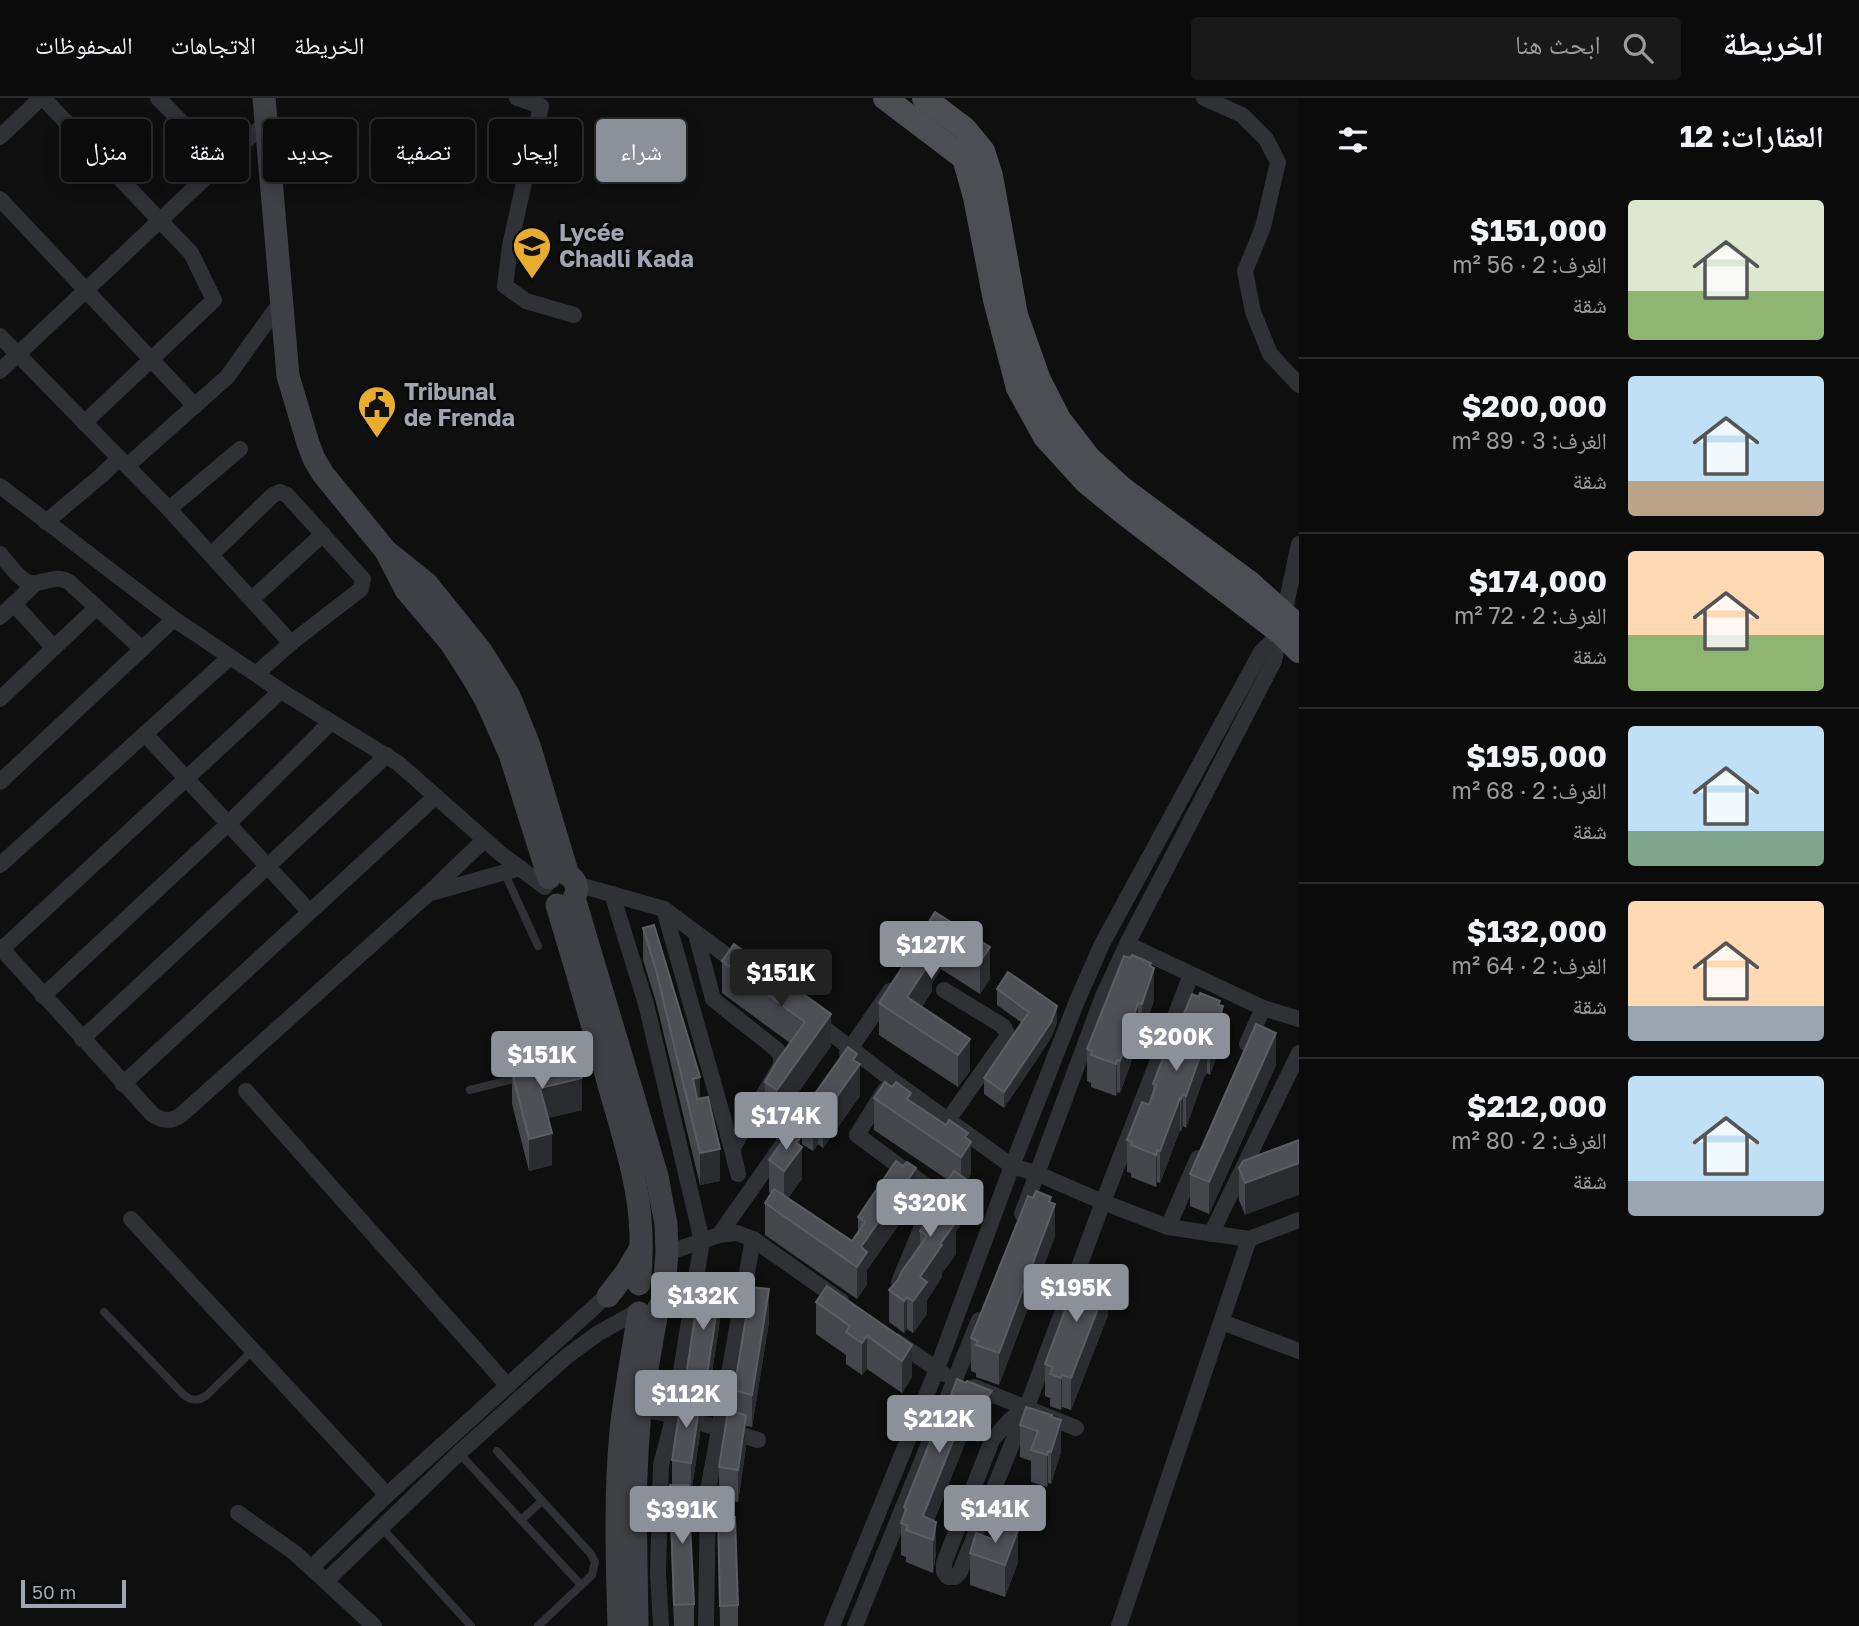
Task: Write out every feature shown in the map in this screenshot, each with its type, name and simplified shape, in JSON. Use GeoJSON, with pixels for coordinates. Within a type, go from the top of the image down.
{"type":"FeatureCollection","features":[{"type":"Feature","properties":{"kind":"main road"},"geometry":{"type":"LineString","coordinates":[[264,98],[267,119]]}},
{"type":"Feature","properties":{"kind":"main road"},"geometry":{"type":"LineString","coordinates":[[885,98],[964,158],[975,197],[995,300],[1018,388],[1045,437],[1086,482],[1124,513],[1288,624]]}},
{"type":"Feature","properties":{"kind":"main road"},"geometry":{"type":"LineString","coordinates":[[924,98],[965,129],[983,151],[991,176],[1016,315],[1039,380],[1059,419],[1089,458],[1123,489],[1240,575],[1288,624],[1299,651]]}},
{"type":"Feature","properties":{"kind":"main road"},"geometry":{"type":"LineString","coordinates":[[272,182],[288,376],[314,459],[323,474],[386,551],[423,580],[435,594],[481,651],[509,696],[529,745],[602,1056],[635,1175],[642,1223],[637,1284],[655,1284],[624,1408],[618,1500],[619,1626]]}},
{"type":"Feature","properties":{"kind":"main road"},"geometry":{"type":"LineString","coordinates":[[562,888],[657,1175],[666,1224],[667,1253],[649,1307],[635,1477],[637,1626]]}},
{"type":"Feature","properties":{"kind":"main road"},"geometry":{"type":"LineString","coordinates":[[608,1296],[642,1247]]}},
{"type":"Feature","properties":{"kind":"street"},"geometry":{"type":"LineString","coordinates":[[0,137],[42,98],[191,253],[214,300],[85,423]]}},
{"type":"Feature","properties":{"kind":"street"},"geometry":{"type":"LineString","coordinates":[[158,98],[178,119]]}},
{"type":"Feature","properties":{"kind":"street"},"geometry":{"type":"LineString","coordinates":[[517,98],[541,106],[510,246],[505,286],[526,301],[574,315]]}},
{"type":"Feature","properties":{"kind":"street"},"geometry":{"type":"LineString","coordinates":[[1204,98],[1242,115],[1266,139],[1279,162],[1264,227],[1245,271],[1253,312],[1270,354],[1299,385]]}},
{"type":"Feature","properties":{"kind":"street"},"geometry":{"type":"LineString","coordinates":[[249,139],[263,126]]}},
{"type":"Feature","properties":{"kind":"street"},"geometry":{"type":"LineString","coordinates":[[0,371],[201,182]]}},
{"type":"Feature","properties":{"kind":"street"},"geometry":{"type":"LineString","coordinates":[[0,200],[195,406]]}},
{"type":"Feature","properties":{"kind":"street"},"geometry":{"type":"LineString","coordinates":[[46,522],[103,474],[123,462],[195,406],[227,377],[281,302]]}},
{"type":"Feature","properties":{"kind":"street"},"geometry":{"type":"LineString","coordinates":[[0,336],[169,509],[291,643]]}},
{"type":"Feature","properties":{"kind":"street"},"geometry":{"type":"LineString","coordinates":[[169,509],[240,449]]}},
{"type":"Feature","properties":{"kind":"street"},"geometry":{"type":"LineString","coordinates":[[0,486],[174,619],[281,691],[387,755],[484,839],[513,871],[562,888],[612,894],[664,909],[752,974]]}},
{"type":"Feature","properties":{"kind":"street"},"geometry":{"type":"LineString","coordinates":[[211,555],[272,495],[280,492],[287,495],[362,577],[363,586],[256,674]]}},
{"type":"Feature","properties":{"kind":"street"},"geometry":{"type":"LineString","coordinates":[[252,599],[323,534]]}},
{"type":"Feature","properties":{"kind":"street"},"geometry":{"type":"LineString","coordinates":[[1017,1225],[1103,996],[1127,944],[1274,661],[1288,624],[1299,544]]}},
{"type":"Feature","properties":{"kind":"street"},"geometry":{"type":"LineString","coordinates":[[0,554],[24,580],[35,584]]}},
{"type":"Feature","properties":{"kind":"street"},"geometry":{"type":"LineString","coordinates":[[0,617],[35,584],[54,578],[62,579],[69,582],[142,649]]}},
{"type":"Feature","properties":{"kind":"street"},"geometry":{"type":"LineString","coordinates":[[14,604],[54,648]]}},
{"type":"Feature","properties":{"kind":"street"},"geometry":{"type":"LineString","coordinates":[[0,699],[96,608]]}},
{"type":"Feature","properties":{"kind":"street"},"geometry":{"type":"LineString","coordinates":[[0,782],[174,619]]}},
{"type":"Feature","properties":{"kind":"street"},"geometry":{"type":"LineString","coordinates":[[832,1626],[937,1369],[1012,1166],[1077,1000],[1102,944],[1261,652],[1288,624]]}},
{"type":"Feature","properties":{"kind":"street"},"geometry":{"type":"LineString","coordinates":[[0,865],[230,657]]}},
{"type":"Feature","properties":{"kind":"street"},"geometry":{"type":"LineString","coordinates":[[281,691],[1,948],[153,1115],[165,1120],[176,1118],[429,894],[484,839]]}},
{"type":"Feature","properties":{"kind":"street"},"geometry":{"type":"LineString","coordinates":[[43,996],[228,824],[331,722]]}},
{"type":"Feature","properties":{"kind":"street"},"geometry":{"type":"LineString","coordinates":[[145,734],[309,911]]}},
{"type":"Feature","properties":{"kind":"street"},"geometry":{"type":"LineString","coordinates":[[82,1039],[387,755]]}},
{"type":"Feature","properties":{"kind":"street"},"geometry":{"type":"LineString","coordinates":[[123,1084],[436,796]]}},
{"type":"Feature","properties":{"kind":"street"},"geometry":{"type":"LineString","coordinates":[[429,894],[513,871]]}},
{"type":"Feature","properties":{"kind":"street"},"geometry":{"type":"LineString","coordinates":[[612,894],[646,1004],[702,1241],[674,1415],[661,1465],[665,1501],[657,1572],[661,1626]]}},
{"type":"Feature","properties":{"kind":"street"},"geometry":{"type":"LineString","coordinates":[[664,909],[738,1174]]}},
{"type":"Feature","properties":{"kind":"street"},"geometry":{"type":"LineString","coordinates":[[696,934],[713,999],[781,1056],[781,1065],[732,1149]]}},
{"type":"Feature","properties":{"kind":"street"},"geometry":{"type":"LineString","coordinates":[[1127,944],[1263,1008],[1299,1019]]}},
{"type":"Feature","properties":{"kind":"street"},"geometry":{"type":"LineString","coordinates":[[1027,1407],[1010,1420],[992,1440],[944,1563],[944,1572],[948,1577],[955,1577],[960,1572],[1027,1407],[1191,975]]}},
{"type":"Feature","properties":{"kind":"street"},"geometry":{"type":"LineString","coordinates":[[836,1069],[899,979]]}},
{"type":"Feature","properties":{"kind":"street"},"geometry":{"type":"LineString","coordinates":[[944,990],[1003,1026],[1007,1033],[948,1120]]}},
{"type":"Feature","properties":{"kind":"street"},"geometry":{"type":"LineString","coordinates":[[1242,1056],[1263,1008]]}},
{"type":"Feature","properties":{"kind":"street"},"geometry":{"type":"LineString","coordinates":[[807,1015],[1012,1166],[1168,1227],[1249,1239],[1299,1220]]}},
{"type":"Feature","properties":{"kind":"street"},"geometry":{"type":"LineString","coordinates":[[1211,1234],[1299,1053]]}},
{"type":"Feature","properties":{"kind":"street"},"geometry":{"type":"LineString","coordinates":[[892,1080],[857,1135],[936,1193],[894,1295]]}},
{"type":"Feature","properties":{"kind":"street"},"geometry":{"type":"LineString","coordinates":[[246,1091],[508,1386]]}},
{"type":"Feature","properties":{"kind":"street"},"geometry":{"type":"LineString","coordinates":[[719,1235],[820,1091]]}},
{"type":"Feature","properties":{"kind":"street"},"geometry":{"type":"LineString","coordinates":[[1168,1227],[1205,1142]]}},
{"type":"Feature","properties":{"kind":"street"},"geometry":{"type":"LineString","coordinates":[[1237,1181],[1262,1172]]}},
{"type":"Feature","properties":{"kind":"street"},"geometry":{"type":"LineString","coordinates":[[131,1219],[387,1495]]}},
{"type":"Feature","properties":{"kind":"street"},"geometry":{"type":"LineString","coordinates":[[667,1253],[719,1235],[737,1233],[753,1239],[851,1308]]}},
{"type":"Feature","properties":{"kind":"street"},"geometry":{"type":"LineString","coordinates":[[706,1626],[702,1509],[708,1491],[753,1239]]}},
{"type":"Feature","properties":{"kind":"street"},"geometry":{"type":"LineString","coordinates":[[1119,1626],[1249,1239]]}},
{"type":"Feature","properties":{"kind":"street"},"geometry":{"type":"LineString","coordinates":[[311,1568],[387,1495],[608,1296],[637,1284]]}},
{"type":"Feature","properties":{"kind":"street"},"geometry":{"type":"LineString","coordinates":[[855,1626],[986,1303]]}},
{"type":"Feature","properties":{"kind":"street"},"geometry":{"type":"LineString","coordinates":[[326,1581],[459,1454],[577,1348],[597,1334],[649,1307]]}},
{"type":"Feature","properties":{"kind":"street"},"geometry":{"type":"LineString","coordinates":[[1222,1322],[1299,1351]]}},
{"type":"Feature","properties":{"kind":"street"},"geometry":{"type":"LineString","coordinates":[[883,1331],[955,1380],[1076,1427]]}},
{"type":"Feature","properties":{"kind":"street"},"geometry":{"type":"LineString","coordinates":[[640,1409],[674,1415],[758,1440]]}},
{"type":"Feature","properties":{"kind":"street"},"geometry":{"type":"LineString","coordinates":[[238,1513],[280,1542],[374,1626]]}},
{"type":"Feature","properties":{"kind":"lane"},"geometry":{"type":"LineString","coordinates":[[513,871],[538,946]]}},
{"type":"Feature","properties":{"kind":"lane"},"geometry":{"type":"LineString","coordinates":[[562,1066],[602,1056]]}},
{"type":"Feature","properties":{"kind":"lane"},"geometry":{"type":"LineString","coordinates":[[470,1090],[536,1073]]}},
{"type":"Feature","properties":{"kind":"lane"},"geometry":{"type":"LineString","coordinates":[[104,1312],[184,1395],[192,1400],[206,1396],[252,1351]]}},
{"type":"Feature","properties":{"kind":"lane"},"geometry":{"type":"LineString","coordinates":[[497,1451],[595,1562],[594,1571],[538,1626]]}},
{"type":"Feature","properties":{"kind":"lane"},"geometry":{"type":"LineString","coordinates":[[459,1454],[581,1585]]}},
{"type":"Feature","properties":{"kind":"lane"},"geometry":{"type":"LineString","coordinates":[[521,1520],[542,1500]]}},
{"type":"Feature","properties":{"kind":"lane"},"geometry":{"type":"LineString","coordinates":[[382,1528],[471,1626]]}},
{"type":"Feature","properties":{"kind":"building"},"geometry":{"type":"Polygon","coordinates":[[[935,912],[990,947],[980,962],[941,937],[928,957],[932,959],[907,997],[970,1039],[958,1055],[879,1003],[935,912]]]}},
{"type":"Feature","properties":{"kind":"building"},"geometry":{"type":"Polygon","coordinates":[[[654,925],[700,1077],[693,1079],[697,1099],[708,1097],[720,1149],[700,1153],[656,970],[643,928],[654,925]]]}},
{"type":"Feature","properties":{"kind":"building"},"geometry":{"type":"Polygon","coordinates":[[[734,944],[831,1014],[777,1090],[765,1082],[805,1022],[722,961],[734,944]]]}},
{"type":"Feature","properties":{"kind":"building"},"geometry":{"type":"Polygon","coordinates":[[[1132,955],[1151,963],[1150,966],[1154,968],[1142,1004],[1138,1003],[1120,1061],[1117,1060],[1116,1064],[1091,1055],[1092,1051],[1087,1049],[1124,956],[1130,958],[1132,955]]]}},
{"type":"Feature","properties":{"kind":"building"},"geometry":{"type":"Polygon","coordinates":[[[1008,972],[1057,1006],[1051,1022],[1004,1092],[984,1078],[1029,1012],[997,989],[1008,972]]]}},
{"type":"Feature","properties":{"kind":"building"},"geometry":{"type":"Polygon","coordinates":[[[1200,993],[1220,1001],[1218,1005],[1223,1006],[1210,1043],[1207,1041],[1204,1045],[1186,1096],[1183,1094],[1180,1098],[1160,1151],[1157,1150],[1156,1155],[1131,1145],[1132,1142],[1127,1140],[1142,1102],[1149,1105],[1159,1068],[1192,994],[1199,997],[1200,993]]]}},
{"type":"Feature","properties":{"kind":"building"},"geometry":{"type":"Polygon","coordinates":[[[1256,1024],[1276,1033],[1209,1182],[1190,1174],[1256,1024]]]}},
{"type":"Feature","properties":{"kind":"building"},"geometry":{"type":"Polygon","coordinates":[[[848,1047],[857,1054],[853,1060],[860,1064],[823,1116],[818,1112],[813,1119],[802,1112],[848,1047]]]}},
{"type":"Feature","properties":{"kind":"building"},"geometry":{"type":"Polygon","coordinates":[[[577,1056],[582,1078],[540,1088],[552,1133],[529,1139],[512,1072],[577,1056]]]}},
{"type":"Feature","properties":{"kind":"building"},"geometry":{"type":"Polygon","coordinates":[[[885,1082],[892,1087],[896,1082],[911,1093],[907,1099],[946,1125],[949,1120],[968,1133],[965,1137],[971,1142],[961,1157],[874,1098],[885,1082]]]}},
{"type":"Feature","properties":{"kind":"building"},"geometry":{"type":"Polygon","coordinates":[[[790,1131],[800,1138],[796,1143],[802,1147],[784,1171],[769,1160],[790,1131]]]}},
{"type":"Feature","properties":{"kind":"building"},"geometry":{"type":"Polygon","coordinates":[[[1299,1140],[1299,1163],[1245,1183],[1239,1168],[1243,1161],[1299,1140]]]}},
{"type":"Feature","properties":{"kind":"building"},"geometry":{"type":"Polygon","coordinates":[[[896,1161],[903,1166],[907,1162],[916,1168],[861,1247],[867,1252],[857,1267],[765,1203],[774,1189],[852,1241],[865,1222],[858,1217],[896,1161]]]}},
{"type":"Feature","properties":{"kind":"building"},"geometry":{"type":"Polygon","coordinates":[[[954,1171],[969,1181],[950,1208],[956,1212],[952,1219],[956,1222],[920,1277],[927,1282],[913,1301],[907,1297],[904,1301],[889,1290],[927,1236],[920,1231],[940,1201],[935,1197],[954,1171]]]}},
{"type":"Feature","properties":{"kind":"building"},"geometry":{"type":"Polygon","coordinates":[[[1036,1191],[1051,1197],[1049,1202],[1055,1204],[999,1353],[976,1345],[978,1341],[971,1338],[1028,1196],[1033,1198],[1036,1191]]]}},
{"type":"Feature","properties":{"kind":"building"},"geometry":{"type":"Polygon","coordinates":[[[1087,1271],[1102,1276],[1100,1280],[1108,1283],[1071,1378],[1062,1375],[1061,1378],[1050,1374],[1053,1367],[1045,1364],[1079,1273],[1086,1275],[1087,1271]]]}},
{"type":"Feature","properties":{"kind":"building"},"geometry":{"type":"Polygon","coordinates":[[[700,1284],[720,1287],[706,1382],[686,1376],[700,1284]]]}},
{"type":"Feature","properties":{"kind":"building"},"geometry":{"type":"Polygon","coordinates":[[[827,1286],[912,1345],[902,1361],[867,1336],[862,1343],[846,1332],[850,1326],[816,1302],[827,1286]]]}},
{"type":"Feature","properties":{"kind":"building"},"geometry":{"type":"Polygon","coordinates":[[[751,1287],[769,1289],[752,1395],[734,1390],[751,1287]]]}},
{"type":"Feature","properties":{"kind":"building"},"geometry":{"type":"Polygon","coordinates":[[[957,1379],[992,1391],[978,1410],[967,1406],[923,1516],[936,1522],[933,1540],[906,1530],[908,1526],[901,1523],[906,1509],[904,1507],[957,1379]]]}},
{"type":"Feature","properties":{"kind":"building"},"geometry":{"type":"Polygon","coordinates":[[[682,1396],[700,1402],[691,1463],[672,1460],[682,1396]]]}},
{"type":"Feature","properties":{"kind":"building"},"geometry":{"type":"Polygon","coordinates":[[[1026,1407],[1061,1420],[1051,1452],[1048,1451],[1047,1455],[1031,1450],[1038,1431],[1020,1425],[1026,1407]]]}},
{"type":"Feature","properties":{"kind":"building"},"geometry":{"type":"Polygon","coordinates":[[[728,1411],[746,1415],[738,1470],[719,1467],[728,1411]]]}},
{"type":"Feature","properties":{"kind":"building"},"geometry":{"type":"Polygon","coordinates":[[[670,1485],[688,1485],[694,1604],[674,1605],[670,1485]]]}},
{"type":"Feature","properties":{"kind":"building"},"geometry":{"type":"Polygon","coordinates":[[[735,1517],[738,1605],[720,1606],[718,1518],[735,1517]]]}},
{"type":"Feature","properties":{"kind":"building"},"geometry":{"type":"Polygon","coordinates":[[[1001,1524],[1018,1530],[1005,1565],[970,1553],[976,1533],[995,1540],[1001,1524]]]}},
{"type":"Feature","properties":{"kind":"place","name":"Lycée Chadli Kada"},"geometry":{"type":"Point","coordinates":[532,280]}},
{"type":"Feature","properties":{"kind":"place","name":"Tribunal de Frenda"},"geometry":{"type":"Point","coordinates":[377,439]}}]}
